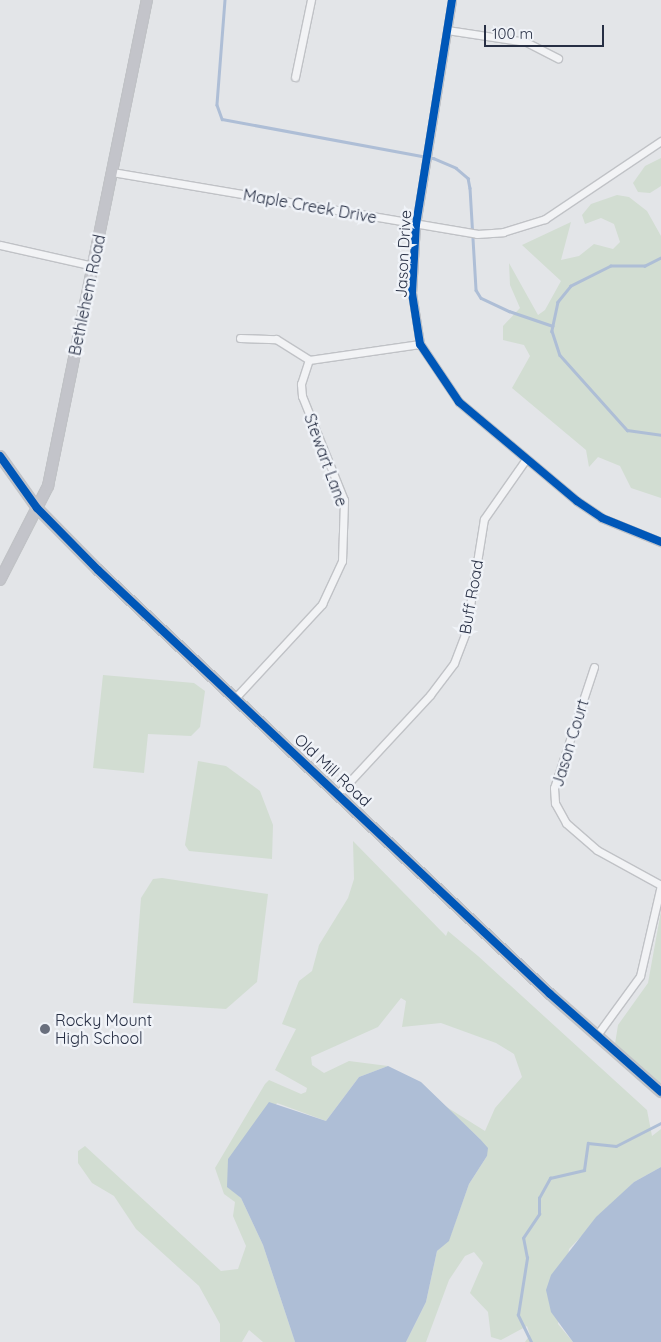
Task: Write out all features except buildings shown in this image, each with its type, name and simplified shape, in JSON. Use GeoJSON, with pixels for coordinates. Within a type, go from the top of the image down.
{"type":"FeatureCollection","features":[{"type":"Feature","properties":{"kind":"street","name":"Bethlehem Road"},"geometry":{"type":"LineString","coordinates":[[0,580],[48,486],[147,0]]}},
{"type":"Feature","properties":{"kind":"street"},"geometry":{"type":"LineString","coordinates":[[295,77],[311,0]]}},
{"type":"Feature","properties":{"kind":"street","name":"Jason Drive"},"geometry":{"type":"LineString","coordinates":[[452,0],[416,224],[412,293],[420,344],[454,397],[526,459],[602,518],[661,542]]}},
{"type":"Feature","properties":{"kind":"street"},"geometry":{"type":"LineString","coordinates":[[447,30],[526,42],[558,58]]}},
{"type":"Feature","properties":{"kind":"street","name":"Maple Creek Drive"},"geometry":{"type":"LineString","coordinates":[[112,172],[476,234],[530,225],[559,212],[661,141]]}},
{"type":"Feature","properties":{"kind":"street"},"geometry":{"type":"LineString","coordinates":[[0,245],[93,266]]}},
{"type":"Feature","properties":{"kind":"street"},"geometry":{"type":"LineString","coordinates":[[240,338],[276,339],[309,360],[420,344]]}},
{"type":"Feature","properties":{"kind":"street","name":"Stewart Lane"},"geometry":{"type":"LineString","coordinates":[[236,697],[322,604],[342,561],[344,500],[302,396],[301,384],[309,360]]}},
{"type":"Feature","properties":{"kind":"street","name":"Old Mill Road"},"geometry":{"type":"LineString","coordinates":[[0,456],[37,508],[597,1035],[661,1092]]}},
{"type":"Feature","properties":{"kind":"street","name":"Buff Road"},"geometry":{"type":"LineString","coordinates":[[339,793],[430,695],[454,663],[466,631],[484,519],[526,459]]}},
{"type":"Feature","properties":{"kind":"street","name":"Jason Court"},"geometry":{"type":"LineString","coordinates":[[594,667],[554,788],[556,803],[566,823],[597,850],[661,885]]}},
{"type":"Feature","properties":{"kind":"street"},"geometry":{"type":"LineString","coordinates":[[597,1035],[640,976],[661,885]]}},
{"type":"Feature","properties":{"kind":"shaded area"},"geometry":{"type":"Polygon","coordinates":[[[661,158],[661,186],[650,193],[638,192],[633,183],[645,166],[661,158]]]}},
{"type":"Feature","properties":{"kind":"shaded area"},"geometry":{"type":"Polygon","coordinates":[[[617,195],[629,197],[647,211],[661,236],[661,498],[631,488],[620,466],[598,457],[589,467],[586,450],[512,388],[530,356],[524,345],[503,340],[503,326],[520,308],[510,285],[509,263],[538,315],[545,310],[561,281],[522,245],[571,222],[561,260],[579,256],[594,244],[613,249],[620,242],[614,224],[601,218],[585,224],[582,215],[591,204],[617,195]]]}},
{"type":"Feature","properties":{"kind":"shaded area"},"geometry":{"type":"Polygon","coordinates":[[[103,675],[194,683],[205,691],[200,727],[191,736],[148,734],[144,773],[93,768],[103,675]]]}},
{"type":"Feature","properties":{"kind":"shaded area"},"geometry":{"type":"Polygon","coordinates":[[[198,761],[226,766],[260,791],[273,825],[272,859],[189,851],[185,845],[198,761]]]}},
{"type":"Feature","properties":{"kind":"shaded area"},"geometry":{"type":"Polygon","coordinates":[[[353,841],[446,936],[448,931],[478,956],[647,1110],[652,1136],[661,1129],[661,1167],[634,1182],[569,1249],[558,1324],[573,1342],[525,1342],[530,1335],[527,1326],[501,1340],[491,1337],[488,1312],[470,1293],[483,1263],[474,1252],[465,1256],[449,1280],[426,1342],[406,1342],[426,1302],[437,1251],[449,1240],[469,1184],[487,1156],[480,1139],[445,1106],[485,1131],[495,1108],[522,1077],[514,1054],[496,1043],[441,1023],[402,1027],[406,1001],[401,998],[378,1027],[311,1057],[312,1065],[324,1073],[349,1061],[388,1066],[359,1077],[326,1121],[277,1103],[227,1186],[241,1198],[263,1245],[295,1342],[263,1342],[249,1330],[242,1342],[220,1342],[220,1324],[199,1286],[136,1229],[114,1196],[92,1183],[78,1163],[78,1151],[85,1146],[221,1271],[238,1269],[246,1246],[233,1216],[235,1202],[224,1194],[215,1168],[269,1080],[301,1094],[306,1092],[307,1088],[275,1070],[296,1029],[282,1024],[299,981],[312,971],[319,945],[348,898],[354,879],[353,841]]]}},
{"type":"Feature","properties":{"kind":"shaded area"},"geometry":{"type":"Polygon","coordinates":[[[162,878],[268,894],[257,982],[226,1009],[133,1003],[141,898],[153,879],[162,878]]]}},
{"type":"Feature","properties":{"kind":"shaded area"},"geometry":{"type":"Polygon","coordinates":[[[661,911],[661,1084],[615,1044],[618,1025],[648,983],[661,911]]]}},
{"type":"Feature","properties":{"kind":"water"},"geometry":{"type":"Polygon","coordinates":[[[388,1066],[421,1082],[480,1139],[488,1148],[487,1156],[469,1184],[449,1241],[437,1251],[426,1302],[406,1342],[295,1342],[263,1245],[241,1198],[227,1187],[228,1159],[269,1102],[326,1121],[359,1077],[388,1066]]]}},
{"type":"Feature","properties":{"kind":"water"},"geometry":{"type":"Polygon","coordinates":[[[661,1167],[661,1342],[573,1342],[551,1312],[546,1290],[551,1275],[596,1217],[634,1182],[661,1167]]]}},
{"type":"Feature","properties":{"kind":"waterway"},"geometry":{"type":"LineString","coordinates":[[225,0],[217,105],[222,119],[433,158],[456,168],[468,178],[470,188],[476,290],[481,298],[509,311],[553,326]]}},
{"type":"Feature","properties":{"kind":"waterway"},"geometry":{"type":"LineString","coordinates":[[661,258],[645,266],[611,266],[571,286],[558,302],[552,331],[560,355],[627,430],[661,435]]}},
{"type":"Feature","properties":{"kind":"waterway"},"geometry":{"type":"LineString","coordinates":[[531,1342],[518,1315],[527,1258],[523,1238],[539,1214],[539,1198],[550,1178],[584,1170],[588,1143],[616,1146],[661,1123]]}},
{"type":"Feature","properties":{"kind":"cycle path"},"geometry":{"type":"LineString","coordinates":[[452,0],[416,224],[412,293],[420,344],[459,402],[577,501],[602,518],[661,542]]}},
{"type":"Feature","properties":{"kind":"cycle path"},"geometry":{"type":"LineString","coordinates":[[0,456],[37,508],[98,570],[550,994],[661,1092]]}},
{"type":"Feature","properties":{"kind":"place","name":"Rocky Mount High School"},"geometry":{"type":"Point","coordinates":[45,1029]}}]}
